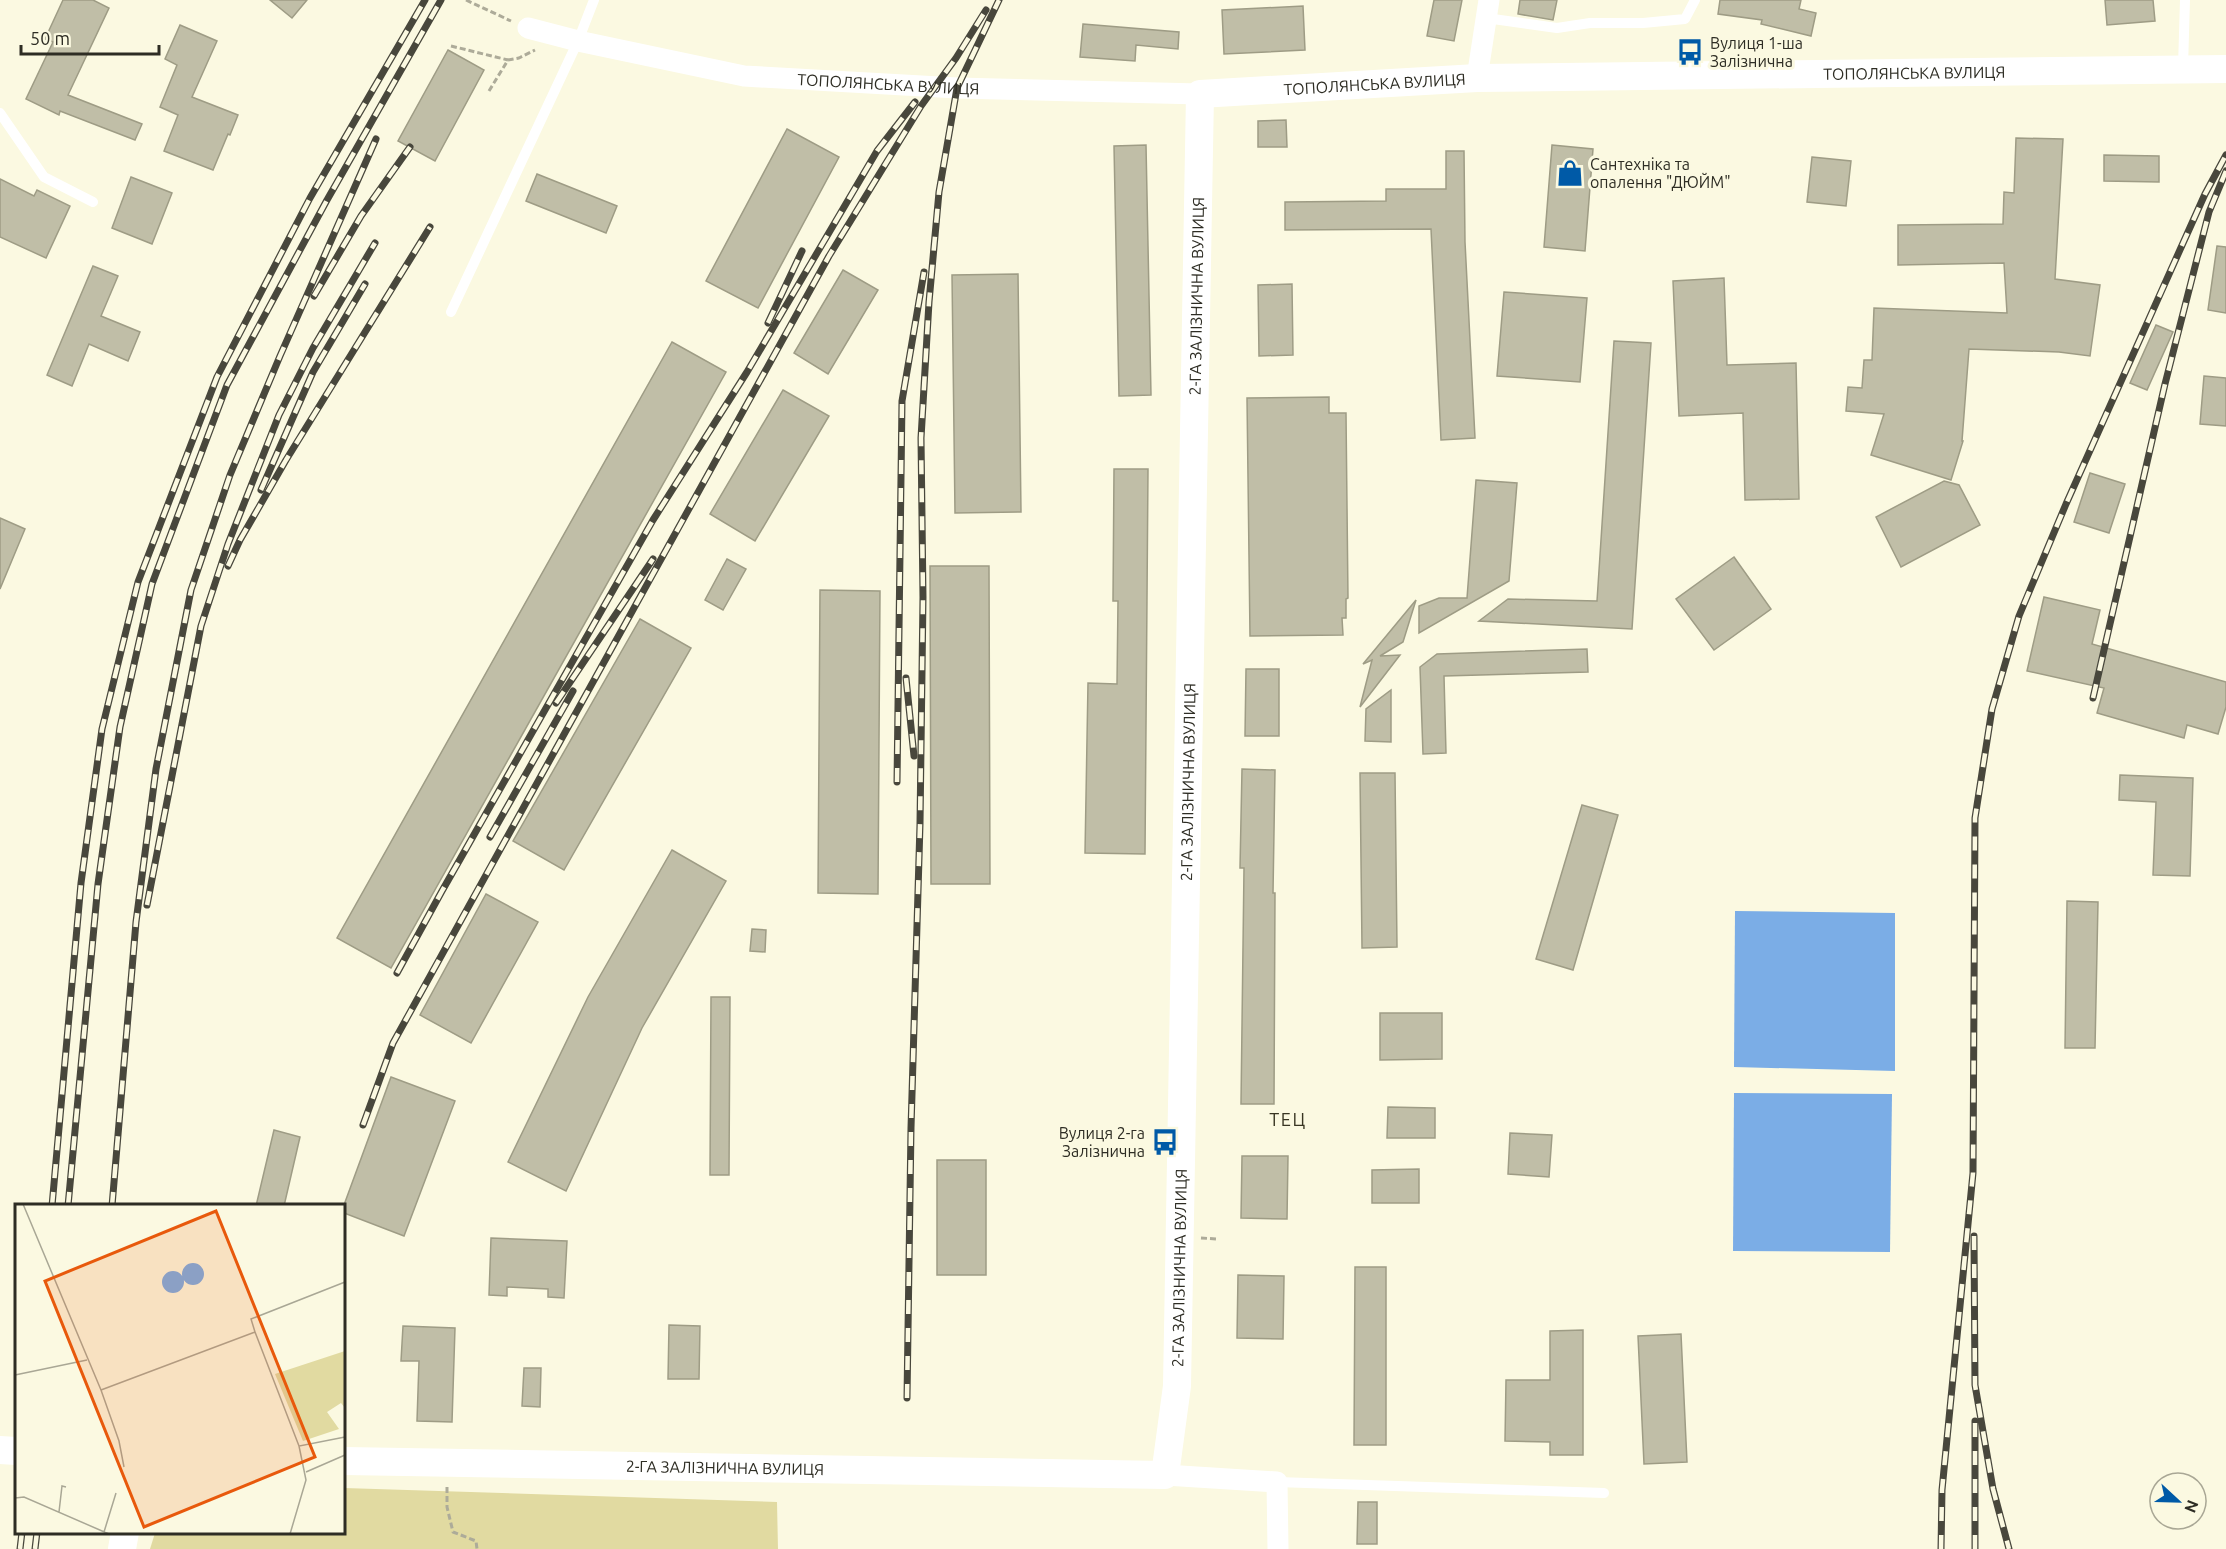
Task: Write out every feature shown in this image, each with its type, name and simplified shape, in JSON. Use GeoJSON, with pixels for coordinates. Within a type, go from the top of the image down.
{"type":"FeatureCollection","features":[{"type":"Feature","properties":{"kind":"street"},"geometry":{"type":"LineString","coordinates":[[1477,78],[1488,9]]}},
{"type":"Feature","properties":{"kind":"street","name":"ТОПОЛЯНСЬКА ВУЛИЦЯ"},"geometry":{"type":"LineString","coordinates":[[528,28],[578,41],[744,76],[957,88],[1200,94],[1477,78],[2226,69]]}},
{"type":"Feature","properties":{"kind":"street","name":"2-ГА ЗАЛІЗНИЧНА ВУЛИЦЯ"},"geometry":{"type":"LineString","coordinates":[[345,1461],[1166,1475],[1178,1374],[1200,94]]}},
{"type":"Feature","properties":{"kind":"street"},"geometry":{"type":"LineString","coordinates":[[0,1450],[15,1451]]}},
{"type":"Feature","properties":{"kind":"street"},"geometry":{"type":"LineString","coordinates":[[1166,1475],[1277,1482],[1278,1549]]}},
{"type":"Feature","properties":{"kind":"street"},"geometry":{"type":"LineString","coordinates":[[122,1549],[125,1534]]}},
{"type":"Feature","properties":{"kind":"lane"},"geometry":{"type":"LineString","coordinates":[[452,312],[578,41],[594,0]]}},
{"type":"Feature","properties":{"kind":"lane"},"geometry":{"type":"LineString","coordinates":[[1488,9],[1557,28],[1685,19],[1695,0]]}},
{"type":"Feature","properties":{"kind":"lane"},"geometry":{"type":"LineString","coordinates":[[2183,71],[2185,0]]}},
{"type":"Feature","properties":{"kind":"lane"},"geometry":{"type":"LineString","coordinates":[[0,113],[44,177],[93,202]]}},
{"type":"Feature","properties":{"kind":"lane"},"geometry":{"type":"LineString","coordinates":[[1277,1482],[1604,1493]]}},
{"type":"Feature","properties":{"kind":"path"},"geometry":{"type":"LineString","coordinates":[[466,0],[528,28]]}},
{"type":"Feature","properties":{"kind":"path"},"geometry":{"type":"LineString","coordinates":[[451,46],[508,60],[519,58],[542,46]]}},
{"type":"Feature","properties":{"kind":"path"},"geometry":{"type":"LineString","coordinates":[[489,91],[508,60]]}},
{"type":"Feature","properties":{"kind":"path"},"geometry":{"type":"LineString","coordinates":[[447,1482],[447,1507],[453,1532],[476,1541],[477,1549]]}},
{"type":"Feature","properties":{"kind":"shaded area"},"geometry":{"type":"Polygon","coordinates":[[[345,1488],[777,1502],[778,1549],[150,1549],[155,1534],[345,1534],[345,1488]]]}},
{"type":"Feature","properties":{"kind":"water"},"geometry":{"type":"Polygon","coordinates":[[[1735,911],[1895,913],[1895,1071],[1734,1067],[1735,911]]]}},
{"type":"Feature","properties":{"kind":"water"},"geometry":{"type":"Polygon","coordinates":[[[1734,1093],[1892,1094],[1890,1252],[1733,1251],[1734,1093]]]}},
{"type":"Feature","properties":{"kind":"building"},"geometry":{"type":"Polygon","coordinates":[[[63,0],[93,0],[109,8],[68,95],[142,124],[135,140],[60,111],[59,115],[26,99],[53,42],[45,39],[63,0]]]}},
{"type":"Feature","properties":{"kind":"building"},"geometry":{"type":"Polygon","coordinates":[[[270,0],[307,0],[292,18],[270,0]]]}},
{"type":"Feature","properties":{"kind":"building"},"geometry":{"type":"Polygon","coordinates":[[[1434,0],[1462,0],[1454,41],[1427,36],[1434,0]]]}},
{"type":"Feature","properties":{"kind":"building"},"geometry":{"type":"Polygon","coordinates":[[[1520,0],[1557,0],[1553,20],[1518,14],[1520,0]]]}},
{"type":"Feature","properties":{"kind":"building"},"geometry":{"type":"Polygon","coordinates":[[[1720,0],[1801,0],[1799,9],[1816,13],[1811,36],[1761,24],[1762,20],[1718,14],[1720,0]]]}},
{"type":"Feature","properties":{"kind":"building"},"geometry":{"type":"Polygon","coordinates":[[[2105,0],[2153,0],[2155,21],[2107,25],[2105,0]]]}},
{"type":"Feature","properties":{"kind":"building"},"geometry":{"type":"Polygon","coordinates":[[[1303,6],[1305,50],[1224,54],[1222,10],[1303,6]]]}},
{"type":"Feature","properties":{"kind":"building"},"geometry":{"type":"Polygon","coordinates":[[[1083,24],[1179,32],[1178,49],[1136,45],[1135,61],[1080,57],[1083,24]]]}},
{"type":"Feature","properties":{"kind":"building"},"geometry":{"type":"Polygon","coordinates":[[[180,25],[217,41],[192,97],[238,115],[213,170],[164,151],[178,115],[160,107],[177,65],[165,59],[180,25]]]}},
{"type":"Feature","properties":{"kind":"building"},"geometry":{"type":"Polygon","coordinates":[[[448,50],[484,70],[435,161],[398,141],[448,50]]]}},
{"type":"Feature","properties":{"kind":"building"},"geometry":{"type":"Polygon","coordinates":[[[1286,120],[1287,147],[1258,147],[1258,121],[1286,120]]]}},
{"type":"Feature","properties":{"kind":"building"},"geometry":{"type":"Polygon","coordinates":[[[787,129],[839,157],[758,308],[706,281],[787,129]]]}},
{"type":"Feature","properties":{"kind":"building"},"geometry":{"type":"Polygon","coordinates":[[[2016,138],[2063,139],[2055,279],[2100,285],[2090,356],[2059,352],[1969,349],[1963,441],[1951,480],[1871,455],[1884,414],[1846,411],[1848,387],[1862,388],[1864,360],[1872,360],[1874,308],[2007,313],[2004,263],[1898,265],[1898,225],[2003,224],[2004,192],[2014,193],[2016,138]]]}},
{"type":"Feature","properties":{"kind":"building"},"geometry":{"type":"Polygon","coordinates":[[[1146,145],[1151,395],[1119,396],[1114,146],[1146,145]]]}},
{"type":"Feature","properties":{"kind":"building"},"geometry":{"type":"Polygon","coordinates":[[[1552,145],[1593,149],[1585,251],[1544,247],[1552,145]]]}},
{"type":"Feature","properties":{"kind":"building"},"geometry":{"type":"Polygon","coordinates":[[[1446,151],[1464,151],[1465,242],[1475,438],[1441,440],[1431,229],[1285,230],[1285,202],[1386,201],[1386,189],[1446,189],[1446,151]]]}},
{"type":"Feature","properties":{"kind":"building"},"geometry":{"type":"Polygon","coordinates":[[[2104,155],[2159,156],[2159,182],[2104,181],[2104,155]]]}},
{"type":"Feature","properties":{"kind":"building"},"geometry":{"type":"Polygon","coordinates":[[[1812,157],[1851,161],[1846,206],[1807,202],[1812,157]]]}},
{"type":"Feature","properties":{"kind":"building"},"geometry":{"type":"Polygon","coordinates":[[[537,174],[617,206],[606,233],[526,201],[537,174]]]}},
{"type":"Feature","properties":{"kind":"building"},"geometry":{"type":"Polygon","coordinates":[[[131,177],[172,193],[152,244],[112,228],[131,177]]]}},
{"type":"Feature","properties":{"kind":"building"},"geometry":{"type":"Polygon","coordinates":[[[0,179],[34,196],[37,190],[70,206],[46,258],[0,237],[0,179]]]}},
{"type":"Feature","properties":{"kind":"building"},"geometry":{"type":"Polygon","coordinates":[[[2217,246],[2226,247],[2226,313],[2208,310],[2217,246]]]}},
{"type":"Feature","properties":{"kind":"building"},"geometry":{"type":"Polygon","coordinates":[[[93,266],[118,276],[101,316],[140,332],[128,361],[89,344],[72,386],[47,375],[93,266]]]}},
{"type":"Feature","properties":{"kind":"building"},"geometry":{"type":"Polygon","coordinates":[[[843,270],[878,290],[828,374],[794,353],[843,270]]]}},
{"type":"Feature","properties":{"kind":"building"},"geometry":{"type":"Polygon","coordinates":[[[1018,274],[1021,512],[955,513],[952,275],[1018,274]]]}},
{"type":"Feature","properties":{"kind":"building"},"geometry":{"type":"Polygon","coordinates":[[[1724,278],[1727,365],[1796,363],[1799,499],[1745,500],[1743,413],[1679,416],[1673,281],[1724,278]]]}},
{"type":"Feature","properties":{"kind":"building"},"geometry":{"type":"Polygon","coordinates":[[[1292,284],[1293,355],[1259,356],[1258,285],[1292,284]]]}},
{"type":"Feature","properties":{"kind":"building"},"geometry":{"type":"Polygon","coordinates":[[[1504,292],[1587,298],[1580,382],[1497,376],[1504,292]]]}},
{"type":"Feature","properties":{"kind":"building"},"geometry":{"type":"Polygon","coordinates":[[[2156,325],[2173,332],[2147,390],[2130,383],[2156,325]]]}},
{"type":"Feature","properties":{"kind":"building"},"geometry":{"type":"Polygon","coordinates":[[[1614,341],[1651,343],[1632,629],[1479,621],[1508,599],[1597,601],[1614,341]]]}},
{"type":"Feature","properties":{"kind":"building"},"geometry":{"type":"Polygon","coordinates":[[[672,342],[726,372],[391,968],[337,938],[672,342]]]}},
{"type":"Feature","properties":{"kind":"building"},"geometry":{"type":"Polygon","coordinates":[[[2204,376],[2226,378],[2226,426],[2200,424],[2204,376]]]}},
{"type":"Feature","properties":{"kind":"building"},"geometry":{"type":"Polygon","coordinates":[[[783,390],[829,416],[755,541],[710,514],[783,390]]]}},
{"type":"Feature","properties":{"kind":"building"},"geometry":{"type":"Polygon","coordinates":[[[1329,397],[1329,413],[1346,413],[1348,598],[1346,599],[1346,618],[1342,618],[1343,635],[1250,636],[1247,398],[1329,397]]]}},
{"type":"Feature","properties":{"kind":"building"},"geometry":{"type":"Polygon","coordinates":[[[1114,469],[1148,469],[1145,854],[1085,853],[1088,683],[1117,684],[1118,601],[1113,601],[1114,469]]]}},
{"type":"Feature","properties":{"kind":"building"},"geometry":{"type":"Polygon","coordinates":[[[2090,473],[2125,484],[2109,533],[2074,522],[2090,473]]]}},
{"type":"Feature","properties":{"kind":"building"},"geometry":{"type":"Polygon","coordinates":[[[1476,480],[1517,483],[1509,581],[1419,633],[1419,606],[1439,598],[1467,598],[1476,480]]]}},
{"type":"Feature","properties":{"kind":"building"},"geometry":{"type":"Polygon","coordinates":[[[1944,481],[1959,485],[1980,525],[1901,567],[1876,517],[1944,481]]]}},
{"type":"Feature","properties":{"kind":"building"},"geometry":{"type":"Polygon","coordinates":[[[0,518],[25,529],[0,589],[0,518]]]}},
{"type":"Feature","properties":{"kind":"building"},"geometry":{"type":"Polygon","coordinates":[[[1734,557],[1771,609],[1714,650],[1676,599],[1734,557]]]}},
{"type":"Feature","properties":{"kind":"building"},"geometry":{"type":"Polygon","coordinates":[[[727,559],[746,569],[723,610],[705,600],[727,559]]]}},
{"type":"Feature","properties":{"kind":"building"},"geometry":{"type":"Polygon","coordinates":[[[930,566],[989,566],[990,884],[931,884],[930,566]]]}},
{"type":"Feature","properties":{"kind":"building"},"geometry":{"type":"Polygon","coordinates":[[[820,590],[880,591],[878,894],[818,893],[820,590]]]}},
{"type":"Feature","properties":{"kind":"building"},"geometry":{"type":"Polygon","coordinates":[[[2044,597],[2100,610],[2092,644],[2226,682],[2226,707],[2218,734],[2187,725],[2184,738],[2097,713],[2104,688],[2027,671],[2044,597]]]}},
{"type":"Feature","properties":{"kind":"building"},"geometry":{"type":"Polygon","coordinates":[[[1416,600],[1403,642],[1380,656],[1400,655],[1360,707],[1372,660],[1363,664],[1416,600]]]}},
{"type":"Feature","properties":{"kind":"building"},"geometry":{"type":"Polygon","coordinates":[[[640,619],[691,648],[564,870],[513,841],[640,619]]]}},
{"type":"Feature","properties":{"kind":"building"},"geometry":{"type":"Polygon","coordinates":[[[1587,649],[1588,672],[1444,676],[1446,753],[1423,754],[1420,667],[1437,654],[1587,649]]]}},
{"type":"Feature","properties":{"kind":"building"},"geometry":{"type":"Polygon","coordinates":[[[1246,669],[1279,669],[1279,736],[1245,736],[1246,669]]]}},
{"type":"Feature","properties":{"kind":"building"},"geometry":{"type":"Polygon","coordinates":[[[1391,690],[1391,742],[1365,741],[1366,709],[1391,690]]]}},
{"type":"Feature","properties":{"kind":"building"},"geometry":{"type":"Polygon","coordinates":[[[1242,769],[1275,770],[1274,1104],[1241,1104],[1244,868],[1240,868],[1242,769]]]}},
{"type":"Feature","properties":{"kind":"building"},"geometry":{"type":"Polygon","coordinates":[[[1360,773],[1395,773],[1397,947],[1362,948],[1360,773]]]}},
{"type":"Feature","properties":{"kind":"building"},"geometry":{"type":"Polygon","coordinates":[[[2120,775],[2193,778],[2190,876],[2153,875],[2156,802],[2119,800],[2120,775]]]}},
{"type":"Feature","properties":{"kind":"building"},"geometry":{"type":"Polygon","coordinates":[[[1582,805],[1618,815],[1573,970],[1536,959],[1582,805]]]}},
{"type":"Feature","properties":{"kind":"building"},"geometry":{"type":"Polygon","coordinates":[[[672,850],[726,881],[642,1028],[566,1191],[508,1162],[588,997],[672,850]]]}},
{"type":"Feature","properties":{"kind":"building"},"geometry":{"type":"Polygon","coordinates":[[[486,894],[538,922],[471,1043],[420,1015],[486,894]]]}},
{"type":"Feature","properties":{"kind":"building"},"geometry":{"type":"Polygon","coordinates":[[[2067,901],[2098,902],[2095,1048],[2065,1048],[2067,901]]]}},
{"type":"Feature","properties":{"kind":"building"},"geometry":{"type":"Polygon","coordinates":[[[752,929],[766,930],[765,952],[750,951],[752,929]]]}},
{"type":"Feature","properties":{"kind":"building"},"geometry":{"type":"Polygon","coordinates":[[[711,997],[730,997],[729,1175],[710,1175],[711,997]]]}},
{"type":"Feature","properties":{"kind":"building"},"geometry":{"type":"Polygon","coordinates":[[[1380,1013],[1442,1013],[1442,1059],[1380,1060],[1380,1013]]]}},
{"type":"Feature","properties":{"kind":"building"},"geometry":{"type":"Polygon","coordinates":[[[391,1077],[455,1101],[404,1236],[345,1213],[344,1204],[391,1077]]]}},
{"type":"Feature","properties":{"kind":"building"},"geometry":{"type":"Polygon","coordinates":[[[1388,1107],[1435,1108],[1435,1138],[1387,1138],[1388,1107]]]}},
{"type":"Feature","properties":{"kind":"building"},"geometry":{"type":"Polygon","coordinates":[[[274,1130],[300,1137],[284,1204],[256,1204],[274,1130]]]}},
{"type":"Feature","properties":{"kind":"building"},"geometry":{"type":"Polygon","coordinates":[[[1510,1133],[1552,1135],[1549,1177],[1508,1174],[1510,1133]]]}},
{"type":"Feature","properties":{"kind":"building"},"geometry":{"type":"Polygon","coordinates":[[[1242,1156],[1288,1156],[1287,1219],[1241,1218],[1242,1156]]]}},
{"type":"Feature","properties":{"kind":"building"},"geometry":{"type":"Polygon","coordinates":[[[937,1160],[986,1160],[986,1275],[937,1275],[937,1160]]]}},
{"type":"Feature","properties":{"kind":"building"},"geometry":{"type":"Polygon","coordinates":[[[1419,1169],[1419,1203],[1372,1203],[1372,1170],[1419,1169]]]}},
{"type":"Feature","properties":{"kind":"building"},"geometry":{"type":"Polygon","coordinates":[[[491,1238],[567,1241],[564,1298],[548,1297],[548,1289],[507,1287],[507,1296],[489,1295],[491,1238]]]}},
{"type":"Feature","properties":{"kind":"building"},"geometry":{"type":"Polygon","coordinates":[[[1355,1267],[1386,1267],[1386,1445],[1354,1445],[1355,1267]]]}},
{"type":"Feature","properties":{"kind":"building"},"geometry":{"type":"Polygon","coordinates":[[[1238,1275],[1284,1276],[1283,1339],[1237,1338],[1238,1275]]]}},
{"type":"Feature","properties":{"kind":"building"},"geometry":{"type":"Polygon","coordinates":[[[669,1325],[700,1326],[699,1379],[668,1379],[669,1325]]]}},
{"type":"Feature","properties":{"kind":"building"},"geometry":{"type":"Polygon","coordinates":[[[403,1326],[455,1328],[452,1422],[417,1421],[419,1361],[401,1361],[403,1326]]]}},
{"type":"Feature","properties":{"kind":"building"},"geometry":{"type":"Polygon","coordinates":[[[1583,1330],[1583,1455],[1550,1455],[1550,1442],[1505,1441],[1506,1380],[1550,1380],[1550,1331],[1583,1330]]]}},
{"type":"Feature","properties":{"kind":"building"},"geometry":{"type":"Polygon","coordinates":[[[1681,1334],[1687,1462],[1644,1464],[1638,1336],[1681,1334]]]}},
{"type":"Feature","properties":{"kind":"building"},"geometry":{"type":"Polygon","coordinates":[[[524,1368],[541,1368],[540,1407],[522,1406],[524,1368]]]}},
{"type":"Feature","properties":{"kind":"building"},"geometry":{"type":"Polygon","coordinates":[[[1358,1502],[1377,1502],[1377,1544],[1357,1544],[1358,1502]]]}},
{"type":"Feature","properties":{"kind":"railway"},"geometry":{"type":"LineString","coordinates":[[52,1204],[81,883],[102,729],[138,582],[217,377],[310,198],[425,0]]}},
{"type":"Feature","properties":{"kind":"railway"},"geometry":{"type":"LineString","coordinates":[[68,1204],[98,884],[120,727],[152,584],[227,385],[327,200],[441,0]]}},
{"type":"Feature","properties":{"kind":"railway"},"geometry":{"type":"LineString","coordinates":[[907,1398],[911,1128],[920,824],[923,597],[921,438],[929,302],[939,192],[957,88],[999,0]]}},
{"type":"Feature","properties":{"kind":"railway"},"geometry":{"type":"LineString","coordinates":[[363,1125],[393,1043],[829,256],[921,106],[956,58],[986,10]]}},
{"type":"Feature","properties":{"kind":"railway"},"geometry":{"type":"LineString","coordinates":[[397,973],[653,520],[747,372],[877,151],[915,102]]}},
{"type":"Feature","properties":{"kind":"railway"},"geometry":{"type":"LineString","coordinates":[[112,1204],[136,922],[156,769],[191,590],[230,475],[376,139]]}},
{"type":"Feature","properties":{"kind":"railway"},"geometry":{"type":"LineString","coordinates":[[314,296],[361,216],[410,147]]}},
{"type":"Feature","properties":{"kind":"railway"},"geometry":{"type":"LineString","coordinates":[[1941,1549],[1942,1490],[1973,1173],[1975,818],[1992,709],[2019,616],[2066,504],[2205,194],[2226,155]]}},
{"type":"Feature","properties":{"kind":"railway"},"geometry":{"type":"LineString","coordinates":[[2093,698],[2165,384],[2209,212],[2226,171]]}},
{"type":"Feature","properties":{"kind":"railway"},"geometry":{"type":"LineString","coordinates":[[228,566],[240,540],[286,460],[430,227]]}},
{"type":"Feature","properties":{"kind":"railway"},"geometry":{"type":"LineString","coordinates":[[147,905],[201,626],[228,544],[279,415],[313,348],[375,243]]}},
{"type":"Feature","properties":{"kind":"railway"},"geometry":{"type":"LineString","coordinates":[[768,323],[802,251]]}},
{"type":"Feature","properties":{"kind":"railway"},"geometry":{"type":"LineString","coordinates":[[897,782],[902,401],[924,272]]}},
{"type":"Feature","properties":{"kind":"railway"},"geometry":{"type":"LineString","coordinates":[[261,490],[313,372],[365,284]]}},
{"type":"Feature","properties":{"kind":"railway"},"geometry":{"type":"LineString","coordinates":[[556,703],[653,559]]}},
{"type":"Feature","properties":{"kind":"railway"},"geometry":{"type":"LineString","coordinates":[[906,678],[914,756]]}},
{"type":"Feature","properties":{"kind":"railway"},"geometry":{"type":"LineString","coordinates":[[490,837],[573,691]]}},
{"type":"Feature","properties":{"kind":"railway"},"geometry":{"type":"LineString","coordinates":[[1974,1236],[1975,1385],[1993,1489],[2009,1549]]}},
{"type":"Feature","properties":{"kind":"railway"},"geometry":{"type":"LineString","coordinates":[[1975,1421],[1975,1549]]}},
{"type":"Feature","properties":{"kind":"railway"},"geometry":{"type":"LineString","coordinates":[[20,1549],[22,1534]]}},
{"type":"Feature","properties":{"kind":"railway"},"geometry":{"type":"LineString","coordinates":[[35,1549],[37,1534]]}},
{"type":"Feature","properties":{"kind":"place","name":"Вулиця 1-ша Залізнична"},"geometry":{"type":"Point","coordinates":[1690,52]}},
{"type":"Feature","properties":{"kind":"place","name":"Сантехніка та опалення \"ДЮЙМ\""},"geometry":{"type":"Point","coordinates":[1570,173]}},
{"type":"Feature","properties":{"kind":"place","name":"Вулиця 2-га Залізнична"},"geometry":{"type":"Point","coordinates":[1165,1142]}},
{"type":"Feature","properties":{"kind":"district","name":"ТЕЦ"},"geometry":{"type":"Point","coordinates":[1288,1120]}}]}
